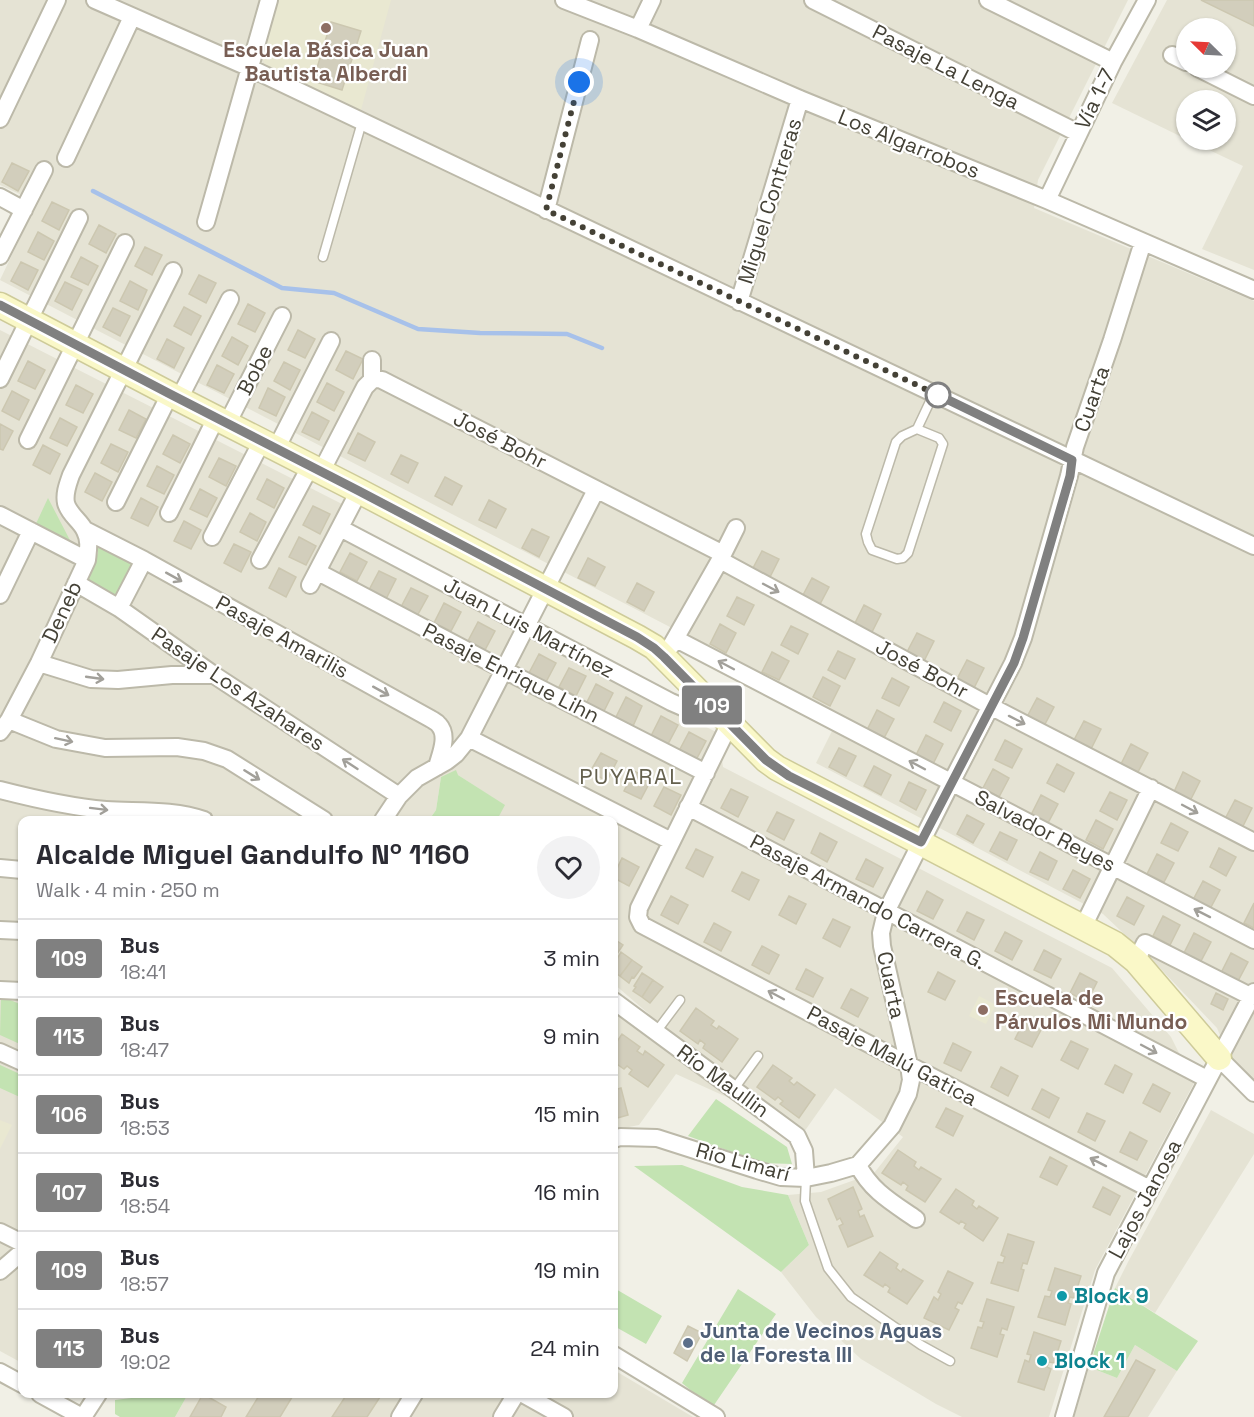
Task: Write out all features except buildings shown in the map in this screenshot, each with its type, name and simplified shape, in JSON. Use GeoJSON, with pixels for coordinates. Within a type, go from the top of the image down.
{"type":"FeatureCollection","features":[{"type":"Feature","properties":{"kind":"street"},"geometry":{"type":"LineString","coordinates":[[0,118],[57,0]]}},
{"type":"Feature","properties":{"kind":"street"},"geometry":{"type":"LineString","coordinates":[[96,0],[250,68],[1254,546]]}},
{"type":"Feature","properties":{"kind":"street"},"geometry":{"type":"LineString","coordinates":[[206,222],[269,0]]}},
{"type":"Feature","properties":{"kind":"street","name":"Los Algarrobos"},"geometry":{"type":"LineString","coordinates":[[564,0],[1047,200],[1254,290]]}},
{"type":"Feature","properties":{"kind":"street"},"geometry":{"type":"LineString","coordinates":[[638,29],[652,0]]}},
{"type":"Feature","properties":{"kind":"street","name":"Pasaje La Lenga"},"geometry":{"type":"LineString","coordinates":[[813,0],[1078,133]]}},
{"type":"Feature","properties":{"kind":"street"},"geometry":{"type":"LineString","coordinates":[[988,0],[1113,62]]}},
{"type":"Feature","properties":{"kind":"street","name":"Vía 1-7"},"geometry":{"type":"LineString","coordinates":[[1047,200],[1113,62],[1147,0]]}},
{"type":"Feature","properties":{"kind":"street"},"geometry":{"type":"LineString","coordinates":[[66,158],[132,17]]}},
{"type":"Feature","properties":{"kind":"street"},"geometry":{"type":"LineString","coordinates":[[546,210],[590,40]]}},
{"type":"Feature","properties":{"kind":"street"},"geometry":{"type":"LineString","coordinates":[[1218,78],[1254,96]]}},
{"type":"Feature","properties":{"kind":"street","name":"Miguel Contreras"},"geometry":{"type":"LineString","coordinates":[[740,302],[800,99]]}},
{"type":"Feature","properties":{"kind":"street"},"geometry":{"type":"LineString","coordinates":[[0,256],[44,170]]}},
{"type":"Feature","properties":{"kind":"street"},"geometry":{"type":"LineString","coordinates":[[0,197],[24,210]]}},
{"type":"Feature","properties":{"kind":"street"},"geometry":{"type":"LineString","coordinates":[[0,379],[79,218]]}},
{"type":"Feature","properties":{"kind":"street","name":"Cuarta"},"geometry":{"type":"LineString","coordinates":[[858,1165],[892,1126],[908,1094],[911,1080],[882,946],[881,933],[886,912],[1014,663],[1070,476],[1075,447],[1143,242]]}},
{"type":"Feature","properties":{"kind":"street"},"geometry":{"type":"LineString","coordinates":[[28,440],[125,243]]}},
{"type":"Feature","properties":{"kind":"street"},"geometry":{"type":"LineString","coordinates":[[85,530],[66,504],[66,490],[71,475],[173,271]]}},
{"type":"Feature","properties":{"kind":"street"},"geometry":{"type":"LineString","coordinates":[[116,502],[230,299]]}},
{"type":"Feature","properties":{"kind":"street"},"geometry":{"type":"LineString","coordinates":[[0,305],[546,588],[654,648],[670,648]]}},
{"type":"Feature","properties":{"kind":"street","name":"Bobe"},"geometry":{"type":"LineString","coordinates":[[169,513],[282,316]]}},
{"type":"Feature","properties":{"kind":"street"},"geometry":{"type":"LineString","coordinates":[[212,537],[331,341]]}},
{"type":"Feature","properties":{"kind":"street"},"geometry":{"type":"LineString","coordinates":[[260,560],[365,387],[372,380],[372,360]]}},
{"type":"Feature","properties":{"kind":"street","name":"José Bohr"},"geometry":{"type":"LineString","coordinates":[[372,380],[382,380],[596,490],[990,706],[1254,842]]}},
{"type":"Feature","properties":{"kind":"street"},"geometry":{"type":"LineString","coordinates":[[386,816],[399,796],[417,778],[456,754],[469,738],[596,490]]}},
{"type":"Feature","properties":{"kind":"street"},"geometry":{"type":"LineString","coordinates":[[340,528],[359,491]]}},
{"type":"Feature","properties":{"kind":"street"},"geometry":{"type":"LineString","coordinates":[[0,514],[87,560]]}},
{"type":"Feature","properties":{"kind":"street","name":"Pasaje Enrique Lihn"},"geometry":{"type":"LineString","coordinates":[[340,528],[314,579],[504,670],[705,773]]}},
{"type":"Feature","properties":{"kind":"street","name":"Juan Luis Martínez"},"geometry":{"type":"LineString","coordinates":[[340,528],[671,702],[694,712],[726,719]]}},
{"type":"Feature","properties":{"kind":"street"},"geometry":{"type":"LineString","coordinates":[[670,648],[736,528]]}},
{"type":"Feature","properties":{"kind":"street","name":"Deneb"},"geometry":{"type":"LineString","coordinates":[[5,726],[39,663],[87,560],[89,544],[85,530]]}},
{"type":"Feature","properties":{"kind":"street","name":"Pasaje Amarilis"},"geometry":{"type":"LineString","coordinates":[[85,530],[144,560],[440,725],[443,744],[436,767]]}},
{"type":"Feature","properties":{"kind":"street"},"geometry":{"type":"LineString","coordinates":[[0,595],[31,531]]}},
{"type":"Feature","properties":{"kind":"street"},"geometry":{"type":"LineString","coordinates":[[119,608],[144,560]]}},
{"type":"Feature","properties":{"kind":"street","name":"Pasaje Los Azahares"},"geometry":{"type":"LineString","coordinates":[[76,584],[119,608],[214,675],[399,796]]}},
{"type":"Feature","properties":{"kind":"street"},"geometry":{"type":"LineString","coordinates":[[670,648],[726,719],[766,760],[789,776],[1116,944],[1136,961],[1219,1058],[1254,1093]]}},
{"type":"Feature","properties":{"kind":"street","name":"Salvador Reyes"},"geometry":{"type":"LineString","coordinates":[[670,648],[951,783],[1254,940]]}},
{"type":"Feature","properties":{"kind":"street"},"geometry":{"type":"LineString","coordinates":[[39,663],[92,679],[118,680],[172,675],[214,675]]}},
{"type":"Feature","properties":{"kind":"street"},"geometry":{"type":"LineString","coordinates":[[469,738],[671,841],[705,773],[726,719]]}},
{"type":"Feature","properties":{"kind":"street"},"geometry":{"type":"LineString","coordinates":[[5,726],[105,748],[177,747],[204,751],[227,759],[318,816]]}},
{"type":"Feature","properties":{"kind":"street"},"geometry":{"type":"LineString","coordinates":[[1083,927],[1151,788]]}},
{"type":"Feature","properties":{"kind":"street"},"geometry":{"type":"LineString","coordinates":[[0,790],[44,801],[104,810],[187,816]]}},
{"type":"Feature","properties":{"kind":"street","name":"Pasaje Armando Carrera G."},"geometry":{"type":"LineString","coordinates":[[688,807],[1207,1079]]}},
{"type":"Feature","properties":{"kind":"street","name":"Pasaje Malú Gatica"},"geometry":{"type":"LineString","coordinates":[[671,841],[639,908],[638,917],[642,924],[1150,1189]]}},
{"type":"Feature","properties":{"kind":"street"},"geometry":{"type":"LineString","coordinates":[[0,868],[18,870]]}},
{"type":"Feature","properties":{"kind":"street"},"geometry":{"type":"LineString","coordinates":[[0,930],[18,931]]}},
{"type":"Feature","properties":{"kind":"street"},"geometry":{"type":"LineString","coordinates":[[1136,961],[1145,942],[1253,994]]}},
{"type":"Feature","properties":{"kind":"street"},"geometry":{"type":"LineString","coordinates":[[0,990],[18,991]]}},
{"type":"Feature","properties":{"kind":"street","name":"Lajos Janosa"},"geometry":{"type":"LineString","coordinates":[[1064,1417],[1106,1273],[1253,994]]}},
{"type":"Feature","properties":{"kind":"street","name":"Río Maullin"},"geometry":{"type":"LineString","coordinates":[[618,1008],[656,1032],[797,1136],[804,1151],[806,1178]]}},
{"type":"Feature","properties":{"kind":"street"},"geometry":{"type":"LineString","coordinates":[[0,1052],[18,1060]]}},
{"type":"Feature","properties":{"kind":"street","name":"Río Limarí"},"geometry":{"type":"LineString","coordinates":[[618,1138],[657,1138],[781,1177],[806,1178],[858,1165]]}},
{"type":"Feature","properties":{"kind":"street"},"geometry":{"type":"LineString","coordinates":[[858,1165],[877,1192],[916,1219]]}},
{"type":"Feature","properties":{"kind":"street"},"geometry":{"type":"LineString","coordinates":[[0,1232],[18,1241]]}},
{"type":"Feature","properties":{"kind":"street"},"geometry":{"type":"LineString","coordinates":[[0,1271],[18,1255]]}},
{"type":"Feature","properties":{"kind":"street"},"geometry":{"type":"LineString","coordinates":[[618,1357],[716,1417]]}},
{"type":"Feature","properties":{"kind":"street"},"geometry":{"type":"LineString","coordinates":[[0,1372],[18,1382]]}},
{"type":"Feature","properties":{"kind":"street"},"geometry":{"type":"LineString","coordinates":[[47,1398],[82,1417],[95,1398]]}},
{"type":"Feature","properties":{"kind":"street"},"geometry":{"type":"LineString","coordinates":[[400,1417],[412,1398]]}},
{"type":"Feature","properties":{"kind":"street"},"geometry":{"type":"LineString","coordinates":[[502,1417],[514,1398]]}},
{"type":"Feature","properties":{"kind":"street"},"geometry":{"type":"LineString","coordinates":[[530,1398],[564,1417]]}},
{"type":"Feature","properties":{"kind":"lane"},"geometry":{"type":"LineString","coordinates":[[323,257],[362,122]]}},
{"type":"Feature","properties":{"kind":"lane"},"geometry":{"type":"LineString","coordinates":[[917,429],[939,438],[944,444],[908,553],[903,558],[897,559],[872,549],[866,534],[896,442],[902,436],[917,429],[934,393]]}},
{"type":"Feature","properties":{"kind":"lane"},"geometry":{"type":"LineString","coordinates":[[656,1032],[680,1000]]}},
{"type":"Feature","properties":{"kind":"lane"},"geometry":{"type":"LineString","coordinates":[[734,1089],[758,1056]]}},
{"type":"Feature","properties":{"kind":"lane"},"geometry":{"type":"LineString","coordinates":[[806,1178],[805,1201],[828,1268],[851,1297],[921,1345],[950,1360]]}},
{"type":"Feature","properties":{"kind":"shaded area"},"geometry":{"type":"Polygon","coordinates":[[[0,0],[1128,0],[1038,180],[1034,208],[1254,301],[1254,1086],[1233,1066],[1217,1028],[1158,966],[1103,914],[816,763],[840,715],[0,280],[37,202],[0,185],[0,0]]]}},
{"type":"Feature","properties":{"kind":"shaded area","name":"Escuela Básica Juan Bautista Alberdi"},"geometry":{"type":"Polygon","coordinates":[[[276,0],[391,0],[361,110],[265,65],[261,55],[276,0]]]}},
{"type":"Feature","properties":{"kind":"shaded area"},"geometry":{"type":"Polygon","coordinates":[[[1167,0],[1254,0],[1254,270],[1202,249],[1243,166],[1209,150],[1236,150],[1236,90],[1176,90],[1176,134],[1112,103],[1167,0]]]}},
{"type":"Feature","properties":{"kind":"shaded area"},"geometry":{"type":"Polygon","coordinates":[[[0,330],[342,504],[329,532],[718,733],[723,767],[1112,968],[1171,1037],[1194,1083],[1095,1270],[1049,1417],[962,1417],[861,1359],[816,1317],[781,1272],[809,1245],[788,1195],[821,1192],[874,1173],[903,1137],[835,1088],[804,1132],[676,1074],[639,1125],[618,1129],[618,1008],[649,1014],[618,987],[618,816],[499,816],[504,805],[458,775],[441,777],[436,810],[432,816],[18,816],[18,1361],[0,1351],[0,330]]]}},
{"type":"Feature","properties":{"kind":"shaded area","name":"Escuela de Párvulos Mi Mundo"},"geometry":{"type":"Polygon","coordinates":[[[979,996],[996,1005],[986,1024],[969,1016],[979,996]]]}},
{"type":"Feature","properties":{"kind":"shaded area"},"geometry":{"type":"Polygon","coordinates":[[[1211,1110],[1254,1134],[1254,1154],[1155,1313],[1115,1288],[1211,1110]]]}},
{"type":"Feature","properties":{"kind":"shaded area"},"geometry":{"type":"Polygon","coordinates":[[[0,1120],[12,1125],[0,1149],[0,1120]]]}},
{"type":"Feature","properties":{"kind":"shaded area"},"geometry":{"type":"Polygon","coordinates":[[[1135,1345],[1177,1371],[1148,1417],[1074,1417],[1089,1367],[1117,1378],[1135,1345]]]}},
{"type":"Feature","properties":{"kind":"shaded area"},"geometry":{"type":"Polygon","coordinates":[[[618,1372],[693,1417],[175,1417],[186,1398],[618,1398],[618,1372]]]}},
{"type":"Feature","properties":{"kind":"green space"},"geometry":{"type":"Polygon","coordinates":[[[48,498],[73,546],[34,528],[48,498]]]}},
{"type":"Feature","properties":{"kind":"green space"},"geometry":{"type":"Polygon","coordinates":[[[97,543],[135,562],[117,599],[87,578],[98,553],[97,543]]]}},
{"type":"Feature","properties":{"kind":"green space"},"geometry":{"type":"Polygon","coordinates":[[[456,770],[458,775],[505,805],[499,816],[432,816],[436,810],[441,777],[456,770]]]}},
{"type":"Feature","properties":{"kind":"green space"},"geometry":{"type":"Polygon","coordinates":[[[1,996],[18,1003],[18,1043],[0,1035],[1,996]]]}},
{"type":"Feature","properties":{"kind":"green space"},"geometry":{"type":"Polygon","coordinates":[[[0,1065],[18,1073],[18,1096],[0,1088],[0,1065]]]}},
{"type":"Feature","properties":{"kind":"green space"},"geometry":{"type":"Polygon","coordinates":[[[716,1099],[787,1147],[792,1164],[762,1163],[688,1136],[716,1099]]]}},
{"type":"Feature","properties":{"kind":"green space"},"geometry":{"type":"Polygon","coordinates":[[[682,1165],[742,1187],[788,1195],[809,1245],[781,1272],[634,1166],[682,1165]]]}},
{"type":"Feature","properties":{"kind":"green space"},"geometry":{"type":"Polygon","coordinates":[[[1115,1288],[1198,1341],[1177,1371],[1135,1345],[1117,1378],[1089,1367],[1115,1288]]]}},
{"type":"Feature","properties":{"kind":"green space"},"geometry":{"type":"Polygon","coordinates":[[[738,1289],[776,1314],[712,1408],[682,1383],[738,1289]]]}},
{"type":"Feature","properties":{"kind":"green space"},"geometry":{"type":"Polygon","coordinates":[[[618,1290],[662,1316],[646,1344],[618,1328],[618,1290]]]}},
{"type":"Feature","properties":{"kind":"green space"},"geometry":{"type":"Polygon","coordinates":[[[186,1398],[175,1417],[120,1417],[115,1414],[115,1400],[186,1398]]]}},
{"type":"Feature","properties":{"kind":"waterway"},"geometry":{"type":"LineString","coordinates":[[93,191],[282,288],[334,293],[418,329],[480,333],[567,334],[602,348]]}},
{"type":"Feature","properties":{"kind":"bus line","name":"109"},"geometry":{"type":"LineString","coordinates":[[0,305],[637,637],[664,657],[766,760],[777,768],[921,842],[1014,663],[1070,476],[1072,460],[934,393]]}},
{"type":"Feature","properties":{"kind":"place","name":"Escuela Básica Juan Bautista Alberdi"},"geometry":{"type":"Point","coordinates":[326,28]}},
{"type":"Feature","properties":{"kind":"place","name":"Escuela de Párvulos Mi Mundo"},"geometry":{"type":"Point","coordinates":[983,1010]}},
{"type":"Feature","properties":{"kind":"place","name":"Block 9"},"geometry":{"type":"Point","coordinates":[1062,1296]}},
{"type":"Feature","properties":{"kind":"place","name":"Junta de Vecinos Aguas de la Foresta III"},"geometry":{"type":"Point","coordinates":[688,1343]}},
{"type":"Feature","properties":{"kind":"place","name":"Block 1"},"geometry":{"type":"Point","coordinates":[1042,1361]}},
{"type":"Feature","properties":{"kind":"district","name":"PUYARAL"},"geometry":{"type":"Point","coordinates":[631,776]}},
{"type":"Feature","properties":{"kind":"route"},"geometry":{"type":"LineString","coordinates":[[579,82],[546,210],[938,395]]}}]}
